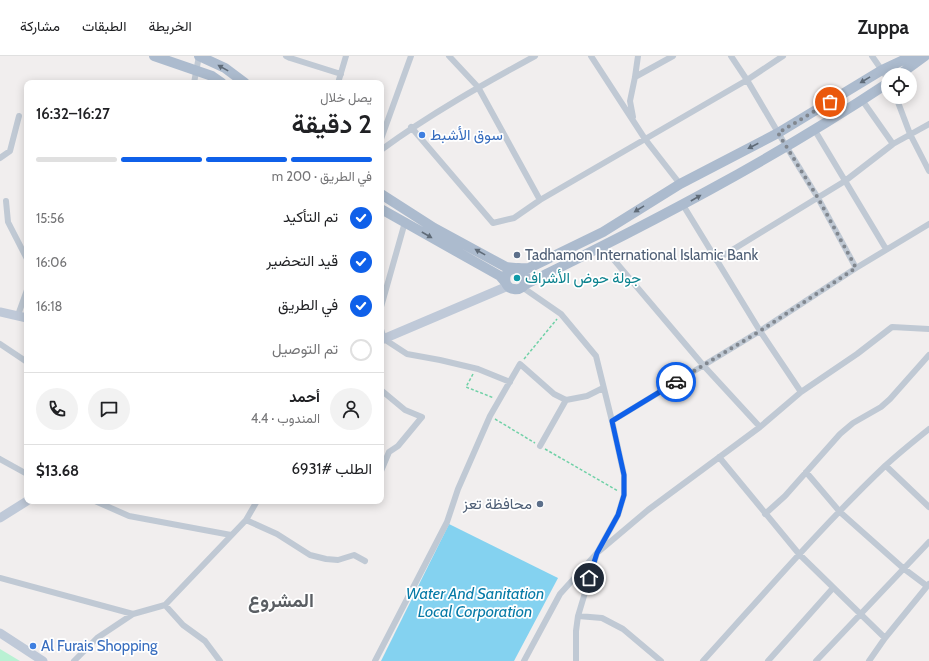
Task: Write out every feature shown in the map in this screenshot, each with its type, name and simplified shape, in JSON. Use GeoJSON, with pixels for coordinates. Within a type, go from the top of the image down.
{"type":"FeatureCollection","features":[{"type":"Feature","properties":{"kind":"main road"},"geometry":{"type":"LineString","coordinates":[[154,56],[212,76],[218,80]]}},
{"type":"Feature","properties":{"kind":"main road"},"geometry":{"type":"LineString","coordinates":[[199,56],[225,68],[241,80]]}},
{"type":"Feature","properties":{"kind":"main road"},"geometry":{"type":"LineString","coordinates":[[886,68],[912,56]]}},
{"type":"Feature","properties":{"kind":"main road"},"geometry":{"type":"LineString","coordinates":[[909,68],[925,56]]}},
{"type":"Feature","properties":{"kind":"main road"},"geometry":{"type":"LineString","coordinates":[[384,196],[434,228],[506,267],[528,268],[603,232],[680,184],[778,133],[881,71]]}},
{"type":"Feature","properties":{"kind":"main road"},"geometry":{"type":"LineString","coordinates":[[384,211],[500,276],[507,285],[514,289],[603,247],[683,206],[786,146],[881,88]]}},
{"type":"Feature","properties":{"kind":"main road"},"geometry":{"type":"LineString","coordinates":[[507,285],[505,276],[506,273],[517,268],[522,270],[526,275],[526,282],[523,286]]}},
{"type":"Feature","properties":{"kind":"main road"},"geometry":{"type":"LineString","coordinates":[[384,340],[507,285]]}},
{"type":"Feature","properties":{"kind":"main road"},"geometry":{"type":"LineString","coordinates":[[0,312],[22,316]]}},
{"type":"Feature","properties":{"kind":"main road"},"geometry":{"type":"LineString","coordinates":[[0,518],[24,503]]}},
{"type":"Feature","properties":{"kind":"main road"},"geometry":{"type":"LineString","coordinates":[[0,633],[43,661]]}},
{"type":"Feature","properties":{"kind":"street"},"geometry":{"type":"LineString","coordinates":[[195,80],[199,56]]}},
{"type":"Feature","properties":{"kind":"street"},"geometry":{"type":"LineString","coordinates":[[286,56],[341,74]]}},
{"type":"Feature","properties":{"kind":"street"},"geometry":{"type":"LineString","coordinates":[[339,80],[346,56]]}},
{"type":"Feature","properties":{"kind":"street"},"geometry":{"type":"LineString","coordinates":[[384,132],[411,56]]}},
{"type":"Feature","properties":{"kind":"street"},"geometry":{"type":"LineString","coordinates":[[449,56],[478,87],[540,200]]}},
{"type":"Feature","properties":{"kind":"street"},"geometry":{"type":"LineString","coordinates":[[384,148],[412,127],[478,87],[535,56]]}},
{"type":"Feature","properties":{"kind":"street"},"geometry":{"type":"LineString","coordinates":[[592,56],[645,139],[680,184]]}},
{"type":"Feature","properties":{"kind":"street"},"geometry":{"type":"LineString","coordinates":[[634,120],[630,101],[638,56]]}},
{"type":"Feature","properties":{"kind":"street"},"geometry":{"type":"LineString","coordinates":[[635,77],[673,56]]}},
{"type":"Feature","properties":{"kind":"street"},"geometry":{"type":"LineString","coordinates":[[731,56],[818,198],[856,268]]}},
{"type":"Feature","properties":{"kind":"street"},"geometry":{"type":"LineString","coordinates":[[412,127],[493,223],[514,218],[540,200],[747,80],[783,56]]}},
{"type":"Feature","properties":{"kind":"street"},"geometry":{"type":"LineString","coordinates":[[872,56],[881,69]]}},
{"type":"Feature","properties":{"kind":"street"},"geometry":{"type":"LineString","coordinates":[[862,100],[893,144]]}},
{"type":"Feature","properties":{"kind":"street"},"geometry":{"type":"LineString","coordinates":[[899,104],[910,134],[929,171]]}},
{"type":"Feature","properties":{"kind":"street"},"geometry":{"type":"LineString","coordinates":[[0,158],[10,151],[19,116]]}},
{"type":"Feature","properties":{"kind":"street"},"geometry":{"type":"LineString","coordinates":[[716,260],[845,181],[893,144],[929,124]]}},
{"type":"Feature","properties":{"kind":"street"},"geometry":{"type":"LineString","coordinates":[[814,129],[886,249]]}},
{"type":"Feature","properties":{"kind":"street"},"geometry":{"type":"LineString","coordinates":[[6,201],[8,222],[24,253]]}},
{"type":"Feature","properties":{"kind":"street"},"geometry":{"type":"LineString","coordinates":[[683,206],[760,331],[801,392]]}},
{"type":"Feature","properties":{"kind":"street"},"geometry":{"type":"LineString","coordinates":[[384,296],[405,222]]}},
{"type":"Feature","properties":{"kind":"street"},"geometry":{"type":"LineString","coordinates":[[612,421],[760,331],[886,249],[929,224]]}},
{"type":"Feature","properties":{"kind":"street"},"geometry":{"type":"LineString","coordinates":[[603,247],[703,365],[760,427]]}},
{"type":"Feature","properties":{"kind":"street"},"geometry":{"type":"LineString","coordinates":[[523,286],[561,314],[596,356],[624,475],[624,495],[618,515],[597,553],[578,616],[576,631],[576,661]]}},
{"type":"Feature","properties":{"kind":"street"},"geometry":{"type":"LineString","coordinates":[[22,316],[24,306]]}},
{"type":"Feature","properties":{"kind":"street"},"geometry":{"type":"LineString","coordinates":[[524,661],[560,594],[597,553],[648,510],[760,427],[801,392],[857,354],[892,327],[929,329]]}},
{"type":"Feature","properties":{"kind":"street"},"geometry":{"type":"LineString","coordinates":[[384,342],[407,354],[440,360],[475,369],[510,382]]}},
{"type":"Feature","properties":{"kind":"street"},"geometry":{"type":"LineString","coordinates":[[0,344],[24,360]]}},
{"type":"Feature","properties":{"kind":"street"},"geometry":{"type":"LineString","coordinates":[[765,514],[785,496],[840,434],[853,423],[890,399],[929,355]]}},
{"type":"Feature","properties":{"kind":"street"},"geometry":{"type":"LineString","coordinates":[[375,661],[447,522],[458,489],[490,416],[520,364],[554,394],[566,400],[587,396],[603,388]]}},
{"type":"Feature","properties":{"kind":"street"},"geometry":{"type":"LineString","coordinates":[[384,392],[405,410],[422,417],[398,446],[384,456]]}},
{"type":"Feature","properties":{"kind":"street"},"geometry":{"type":"LineString","coordinates":[[540,446],[566,400]]}},
{"type":"Feature","properties":{"kind":"street"},"geometry":{"type":"LineString","coordinates":[[703,661],[840,512],[886,466],[929,429]]}},
{"type":"Feature","properties":{"kind":"street"},"geometry":{"type":"LineString","coordinates":[[719,457],[765,514],[800,554],[885,638]]}},
{"type":"Feature","properties":{"kind":"street"},"geometry":{"type":"LineString","coordinates":[[0,459],[24,472]]}},
{"type":"Feature","properties":{"kind":"street"},"geometry":{"type":"LineString","coordinates":[[886,466],[929,507]]}},
{"type":"Feature","properties":{"kind":"street"},"geometry":{"type":"LineString","coordinates":[[806,472],[840,512],[903,568],[928,585],[885,638],[869,661]]}},
{"type":"Feature","properties":{"kind":"street"},"geometry":{"type":"LineString","coordinates":[[102,504],[129,516],[231,535]]}},
{"type":"Feature","properties":{"kind":"street"},"geometry":{"type":"LineString","coordinates":[[74,661],[97,638],[133,614],[165,605],[246,520],[255,504]]}},
{"type":"Feature","properties":{"kind":"street"},"geometry":{"type":"LineString","coordinates":[[246,520],[277,534],[310,555],[338,560],[354,555],[365,561]]}},
{"type":"Feature","properties":{"kind":"street"},"geometry":{"type":"LineString","coordinates":[[816,661],[929,542]]}},
{"type":"Feature","properties":{"kind":"street"},"geometry":{"type":"LineString","coordinates":[[0,578],[133,614]]}},
{"type":"Feature","properties":{"kind":"street"},"geometry":{"type":"LineString","coordinates":[[768,661],[834,588]]}},
{"type":"Feature","properties":{"kind":"street"},"geometry":{"type":"LineString","coordinates":[[165,605],[183,625],[205,641],[220,661]]}},
{"type":"Feature","properties":{"kind":"street"},"geometry":{"type":"LineString","coordinates":[[578,616],[602,618],[624,629],[661,661]]}},
{"type":"Feature","properties":{"kind":"path"},"geometry":{"type":"LineString","coordinates":[[520,364],[561,314]]}},
{"type":"Feature","properties":{"kind":"path"},"geometry":{"type":"LineString","coordinates":[[475,369],[466,387],[500,400]]}},
{"type":"Feature","properties":{"kind":"path"},"geometry":{"type":"LineString","coordinates":[[490,416],[624,495]]}},
{"type":"Feature","properties":{"kind":"green space"},"geometry":{"type":"Polygon","coordinates":[[[0,649],[20,661],[0,661],[0,649]]]}},
{"type":"Feature","properties":{"kind":"water","name":"Water And Sanitation Local Corporation"},"geometry":{"type":"Polygon","coordinates":[[[449,524],[558,578],[514,661],[381,661],[449,524]]]}},
{"type":"Feature","properties":{"kind":"way so far"},"geometry":{"type":"LineString","coordinates":[[676,382],[760,331],[856,268],[818,198],[778,133],[830,102]]}},
{"type":"Feature","properties":{"kind":"place","name":"سوق الأشبط"},"geometry":{"type":"Point","coordinates":[422,135]}},
{"type":"Feature","properties":{"kind":"place","name":"Tadhamon International Islamic Bank"},"geometry":{"type":"Point","coordinates":[517,255]}},
{"type":"Feature","properties":{"kind":"place","name":"جولة حوض الأشراف"},"geometry":{"type":"Point","coordinates":[517,278]}},
{"type":"Feature","properties":{"kind":"place","name":"محافظة تعز"},"geometry":{"type":"Point","coordinates":[540,504]}},
{"type":"Feature","properties":{"kind":"place","name":"Al Furais Shopping"},"geometry":{"type":"Point","coordinates":[33,646]}},
{"type":"Feature","properties":{"kind":"district","name":"المشروع"},"geometry":{"type":"Point","coordinates":[281,600]}},
{"type":"Feature","properties":{"kind":"route"},"geometry":{"type":"LineString","coordinates":[[589,578],[597,553],[618,515],[624,495],[624,475],[612,421],[676,382]]}}]}
